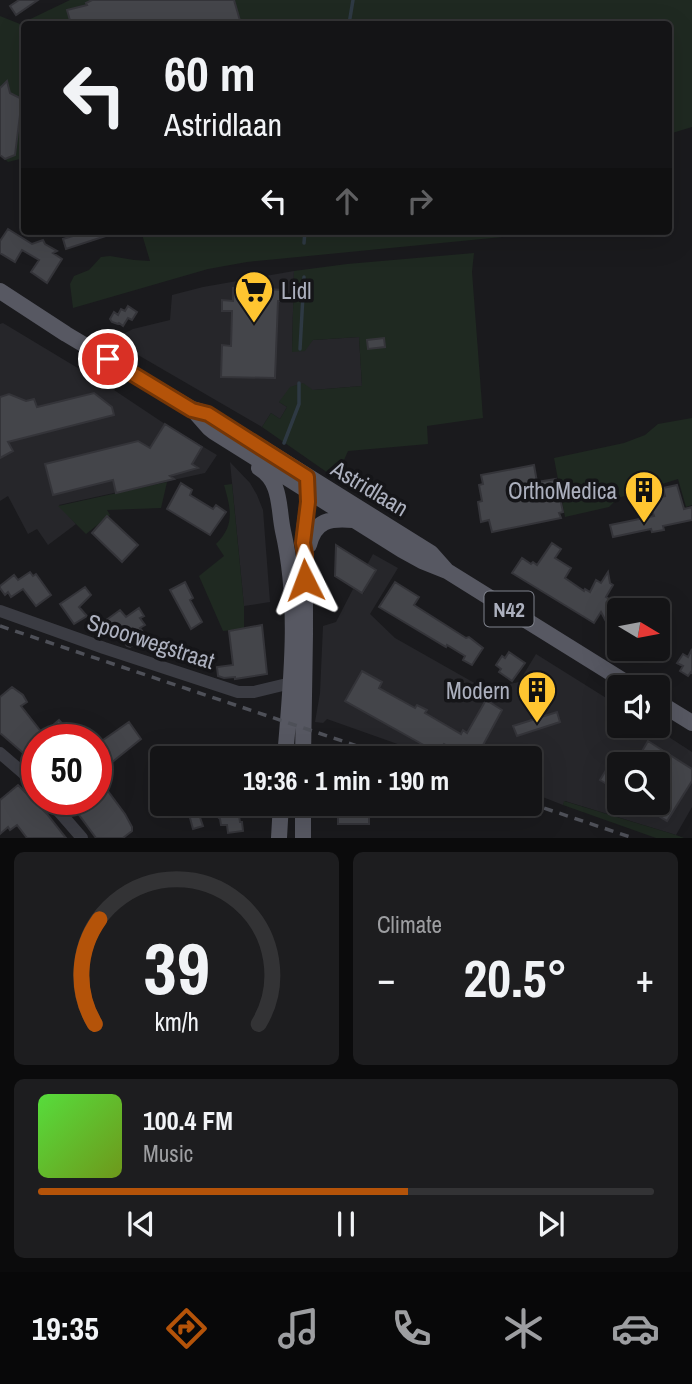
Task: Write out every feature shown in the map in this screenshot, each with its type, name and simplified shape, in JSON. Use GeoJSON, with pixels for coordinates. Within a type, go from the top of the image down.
{"type":"FeatureCollection","features":[{"type":"Feature","properties":{"kind":"main road","name":"Astridlaan"},"geometry":{"type":"LineString","coordinates":[[0,292],[192,410],[214,432],[355,520],[422,561],[447,571],[614,675]]}},
{"type":"Feature","properties":{"kind":"main road","name":"Astridlaan"},"geometry":{"type":"LineString","coordinates":[[192,410],[208,414],[308,490],[334,493],[431,553],[447,571]]}},
{"type":"Feature","properties":{"kind":"main road"},"geometry":{"type":"LineString","coordinates":[[214,432],[220,442],[265,471],[276,489],[289,555],[293,641],[286,746]]}},
{"type":"Feature","properties":{"kind":"main road"},"geometry":{"type":"LineString","coordinates":[[286,538],[290,506],[298,496],[308,490]]}},
{"type":"Feature","properties":{"kind":"main road"},"geometry":{"type":"LineString","coordinates":[[303,746],[306,634],[303,543],[308,490]]}},
{"type":"Feature","properties":{"kind":"main road"},"geometry":{"type":"LineString","coordinates":[[305,554],[313,532],[320,524],[337,519],[355,520]]}},
{"type":"Feature","properties":{"kind":"main road"},"geometry":{"type":"LineString","coordinates":[[670,709],[692,723]]}},
{"type":"Feature","properties":{"kind":"main road"},"geometry":{"type":"LineString","coordinates":[[279,838],[280,816]]}},
{"type":"Feature","properties":{"kind":"main road"},"geometry":{"type":"LineString","coordinates":[[303,816],[303,838]]}},
{"type":"Feature","properties":{"kind":"street","name":"Spoorwegstraat"},"geometry":{"type":"LineString","coordinates":[[0,611],[238,692],[263,690],[291,683]]}},
{"type":"Feature","properties":{"kind":"street"},"geometry":{"type":"LineString","coordinates":[[0,753],[21,771]]}},
{"type":"Feature","properties":{"kind":"street"},"geometry":{"type":"LineString","coordinates":[[63,815],[82,838]]}},
{"type":"Feature","properties":{"kind":"shaded area"},"geometry":{"type":"Polygon","coordinates":[[[70,0],[692,0],[692,127],[672,133],[672,21],[26,21],[70,0]]]}},
{"type":"Feature","properties":{"kind":"shaded area"},"geometry":{"type":"Polygon","coordinates":[[[0,16],[20,24],[21,99],[0,91],[0,16]]]}},
{"type":"Feature","properties":{"kind":"shaded area"},"geometry":{"type":"Polygon","coordinates":[[[21,107],[21,159],[8,162],[5,159],[15,155],[21,107]]]}},
{"type":"Feature","properties":{"kind":"shaded area"},"geometry":{"type":"Polygon","coordinates":[[[142,235],[524,235],[247,262],[208,269],[73,308],[70,284],[74,276],[89,270],[101,257],[150,261],[142,235]]]}},
{"type":"Feature","properties":{"kind":"shaded area"},"geometry":{"type":"Polygon","coordinates":[[[474,253],[472,272],[483,418],[427,426],[428,444],[348,451],[341,467],[357,478],[351,489],[262,427],[271,413],[280,419],[287,407],[279,402],[290,387],[303,383],[313,390],[362,386],[359,337],[313,340],[305,351],[292,352],[294,271],[474,253]]]}},
{"type":"Feature","properties":{"kind":"shaded area"},"geometry":{"type":"Polygon","coordinates":[[[294,271],[292,352],[313,340],[359,337],[362,386],[313,390],[279,402],[287,407],[280,419],[271,413],[262,427],[114,341],[133,329],[170,320],[172,295],[294,271]]]}},
{"type":"Feature","properties":{"kind":"shaded area"},"geometry":{"type":"Polygon","coordinates":[[[3,323],[217,455],[205,473],[59,505],[76,524],[48,545],[37,529],[28,534],[8,496],[0,501],[0,324],[3,323]]]}},
{"type":"Feature","properties":{"kind":"shaded area"},"geometry":{"type":"Polygon","coordinates":[[[692,418],[692,505],[686,507],[678,479],[618,498],[609,507],[565,517],[554,458],[624,443],[645,435],[658,424],[692,418]]]}},
{"type":"Feature","properties":{"kind":"shaded area"},"geometry":{"type":"Polygon","coordinates":[[[230,462],[250,483],[263,510],[270,602],[244,606],[230,462]]]}},
{"type":"Feature","properties":{"kind":"shaded area"},"geometry":{"type":"Polygon","coordinates":[[[167,482],[161,508],[107,510],[110,515],[86,534],[58,506],[167,482]]]}},
{"type":"Feature","properties":{"kind":"shaded area"},"geometry":{"type":"Polygon","coordinates":[[[232,484],[244,629],[223,631],[199,576],[224,556],[216,544],[226,530],[230,516],[224,485],[232,484]]]}},
{"type":"Feature","properties":{"kind":"shaded area"},"geometry":{"type":"Polygon","coordinates":[[[373,554],[398,568],[370,614],[395,638],[485,689],[519,682],[536,654],[607,698],[607,738],[670,738],[692,752],[692,807],[676,835],[611,815],[670,815],[670,752],[607,752],[607,814],[565,801],[563,805],[542,797],[542,746],[403,746],[327,719],[323,723],[315,722],[320,693],[323,626],[336,622],[353,589],[363,594],[375,570],[367,565],[373,554]]]}},
{"type":"Feature","properties":{"kind":"shaded area"},"geometry":{"type":"Polygon","coordinates":[[[564,801],[684,838],[656,838],[563,805],[564,801]]]}},
{"type":"Feature","properties":{"kind":"building"},"geometry":{"type":"Polygon","coordinates":[[[19,0],[38,0],[16,15],[10,6],[19,0]]]}},
{"type":"Feature","properties":{"kind":"building"},"geometry":{"type":"Polygon","coordinates":[[[92,0],[234,0],[240,21],[70,21],[67,10],[87,5],[86,3],[92,0]]]}},
{"type":"Feature","properties":{"kind":"building"},"geometry":{"type":"Polygon","coordinates":[[[7,81],[10,93],[21,98],[15,155],[5,159],[0,155],[0,88],[7,81]]]}},
{"type":"Feature","properties":{"kind":"building"},"geometry":{"type":"Polygon","coordinates":[[[8,229],[32,244],[43,240],[57,251],[53,253],[62,259],[47,283],[31,272],[39,260],[22,250],[15,262],[0,253],[0,241],[8,229]]]}},
{"type":"Feature","properties":{"kind":"building"},"geometry":{"type":"Polygon","coordinates":[[[76,235],[109,235],[66,249],[63,239],[76,235]]]}},
{"type":"Feature","properties":{"kind":"building","name":"Lidl"},"geometry":{"type":"Polygon","coordinates":[[[233,288],[287,290],[287,301],[278,301],[275,378],[221,377],[222,345],[231,346],[232,311],[222,311],[222,300],[233,301],[233,288]]]}},
{"type":"Feature","properties":{"kind":"building"},"geometry":{"type":"Polygon","coordinates":[[[128,306],[137,312],[132,320],[128,318],[123,326],[112,322],[110,319],[114,312],[118,315],[121,309],[125,311],[128,306]]]}},
{"type":"Feature","properties":{"kind":"building"},"geometry":{"type":"Polygon","coordinates":[[[384,338],[385,347],[368,349],[367,340],[384,338]]]}},
{"type":"Feature","properties":{"kind":"building"},"geometry":{"type":"Polygon","coordinates":[[[94,393],[112,407],[114,415],[8,442],[13,451],[0,458],[0,397],[9,394],[26,401],[34,399],[37,407],[94,393]]]}},
{"type":"Feature","properties":{"kind":"building"},"geometry":{"type":"Polygon","coordinates":[[[165,424],[202,447],[192,464],[198,468],[170,476],[174,479],[116,493],[113,480],[53,495],[45,464],[138,441],[150,448],[165,424]]]}},
{"type":"Feature","properties":{"kind":"building"},"geometry":{"type":"Polygon","coordinates":[[[534,465],[537,482],[556,479],[563,512],[559,513],[561,518],[492,532],[489,520],[481,522],[478,502],[482,501],[479,485],[483,484],[481,475],[534,465]]]}},
{"type":"Feature","properties":{"kind":"building"},"geometry":{"type":"Polygon","coordinates":[[[181,483],[192,490],[190,495],[213,509],[216,505],[226,512],[210,535],[167,509],[181,483]]]}},
{"type":"Feature","properties":{"kind":"building"},"geometry":{"type":"Polygon","coordinates":[[[677,485],[684,509],[692,507],[692,520],[663,526],[664,530],[652,532],[651,529],[613,537],[610,525],[654,516],[649,501],[665,496],[663,488],[677,485]]]}},
{"type":"Feature","properties":{"kind":"building"},"geometry":{"type":"Polygon","coordinates":[[[107,516],[138,545],[122,562],[92,533],[107,516]]]}},
{"type":"Feature","properties":{"kind":"building"},"geometry":{"type":"Polygon","coordinates":[[[552,543],[561,549],[555,558],[571,568],[565,578],[584,591],[585,589],[590,592],[596,580],[601,583],[608,572],[613,585],[606,597],[607,623],[601,612],[594,623],[512,573],[522,558],[537,565],[552,543]]]}},
{"type":"Feature","properties":{"kind":"building"},"geometry":{"type":"Polygon","coordinates":[[[336,545],[376,570],[362,593],[335,576],[336,545]]]}},
{"type":"Feature","properties":{"kind":"building"},"geometry":{"type":"Polygon","coordinates":[[[30,572],[33,576],[36,574],[51,595],[36,606],[23,589],[11,597],[8,592],[5,595],[0,588],[14,575],[18,580],[30,572]]]}},
{"type":"Feature","properties":{"kind":"building"},"geometry":{"type":"Polygon","coordinates":[[[185,582],[193,598],[190,600],[202,622],[191,629],[170,590],[185,582]]]}},
{"type":"Feature","properties":{"kind":"building"},"geometry":{"type":"Polygon","coordinates":[[[395,582],[419,597],[414,605],[483,648],[472,665],[463,660],[465,656],[379,607],[395,582]]]}},
{"type":"Feature","properties":{"kind":"building"},"geometry":{"type":"Polygon","coordinates":[[[85,587],[91,595],[79,607],[87,616],[74,624],[60,604],[85,587]]]}},
{"type":"Feature","properties":{"kind":"building"},"geometry":{"type":"Polygon","coordinates":[[[139,608],[144,616],[140,618],[145,625],[140,628],[146,636],[130,647],[114,629],[105,636],[98,626],[120,610],[126,617],[139,608]]]}},
{"type":"Feature","properties":{"kind":"building"},"geometry":{"type":"Polygon","coordinates":[[[262,625],[267,674],[235,679],[218,676],[217,667],[233,665],[229,631],[262,625]]]}},
{"type":"Feature","properties":{"kind":"building"},"geometry":{"type":"Polygon","coordinates":[[[692,649],[692,673],[688,676],[680,671],[683,666],[677,663],[683,654],[688,657],[692,649]]]}},
{"type":"Feature","properties":{"kind":"building"},"geometry":{"type":"Polygon","coordinates":[[[509,652],[525,663],[512,681],[499,672],[501,669],[496,665],[502,656],[505,658],[509,652]]]}},
{"type":"Feature","properties":{"kind":"building"},"geometry":{"type":"Polygon","coordinates":[[[362,671],[382,682],[379,688],[415,708],[417,705],[427,710],[425,713],[461,734],[463,730],[467,733],[486,700],[502,710],[482,746],[425,746],[345,701],[362,671]]]}},
{"type":"Feature","properties":{"kind":"building"},"geometry":{"type":"Polygon","coordinates":[[[12,687],[23,695],[27,702],[21,706],[35,724],[21,724],[21,751],[0,733],[0,697],[12,687]]]}},
{"type":"Feature","properties":{"kind":"building","name":"Modern"},"geometry":{"type":"Polygon","coordinates":[[[557,712],[560,722],[517,736],[513,726],[557,712]]]}},
{"type":"Feature","properties":{"kind":"building"},"geometry":{"type":"Polygon","coordinates":[[[129,722],[141,739],[112,762],[112,734],[129,722]]]}},
{"type":"Feature","properties":{"kind":"building"},"geometry":{"type":"Polygon","coordinates":[[[648,741],[665,752],[642,752],[648,741]]]}},
{"type":"Feature","properties":{"kind":"building"},"geometry":{"type":"Polygon","coordinates":[[[670,755],[692,769],[692,781],[667,821],[657,815],[670,815],[670,755]]]}},
{"type":"Feature","properties":{"kind":"building"},"geometry":{"type":"Polygon","coordinates":[[[607,769],[607,784],[600,780],[607,769]]]}},
{"type":"Feature","properties":{"kind":"building"},"geometry":{"type":"Polygon","coordinates":[[[18,785],[21,788],[21,815],[48,815],[66,838],[27,838],[17,825],[10,830],[8,827],[0,834],[0,800],[18,785]]]}},
{"type":"Feature","properties":{"kind":"building"},"geometry":{"type":"Polygon","coordinates":[[[112,797],[125,814],[132,831],[123,838],[96,838],[79,815],[112,815],[112,797]]]}},
{"type":"Feature","properties":{"kind":"building"},"geometry":{"type":"Polygon","coordinates":[[[189,816],[200,816],[203,826],[193,829],[189,816]]]}},
{"type":"Feature","properties":{"kind":"building"},"geometry":{"type":"Polygon","coordinates":[[[217,816],[239,816],[243,831],[228,833],[227,825],[221,825],[217,816]]]}},
{"type":"Feature","properties":{"kind":"building"},"geometry":{"type":"Polygon","coordinates":[[[338,816],[369,816],[369,824],[338,824],[338,816]]]}},
{"type":"Feature","properties":{"kind":"waterway"},"geometry":{"type":"LineString","coordinates":[[350,21],[353,0]]}},
{"type":"Feature","properties":{"kind":"waterway"},"geometry":{"type":"LineString","coordinates":[[304,243],[305,235]]}},
{"type":"Feature","properties":{"kind":"waterway"},"geometry":{"type":"LineString","coordinates":[[300,349],[304,277]]}},
{"type":"Feature","properties":{"kind":"waterway"},"geometry":{"type":"LineString","coordinates":[[284,443],[299,404],[299,383]]}},
{"type":"Feature","properties":{"kind":"railway"},"geometry":{"type":"LineString","coordinates":[[0,626],[357,746]]}},
{"type":"Feature","properties":{"kind":"railway"},"geometry":{"type":"LineString","coordinates":[[542,807],[633,838]]}},
{"type":"Feature","properties":{"kind":"place","name":"Lidl"},"geometry":{"type":"Point","coordinates":[254,324]}},
{"type":"Feature","properties":{"kind":"place","name":"OrthoMedica"},"geometry":{"type":"Point","coordinates":[644,524]}},
{"type":"Feature","properties":{"kind":"place","name":"Modern"},"geometry":{"type":"Point","coordinates":[537,724]}},
{"type":"Feature","properties":{"kind":"route"},"geometry":{"type":"LineString","coordinates":[[108,359],[192,410],[208,414],[307,477],[309,491],[303,543],[305,580]]}}]}
